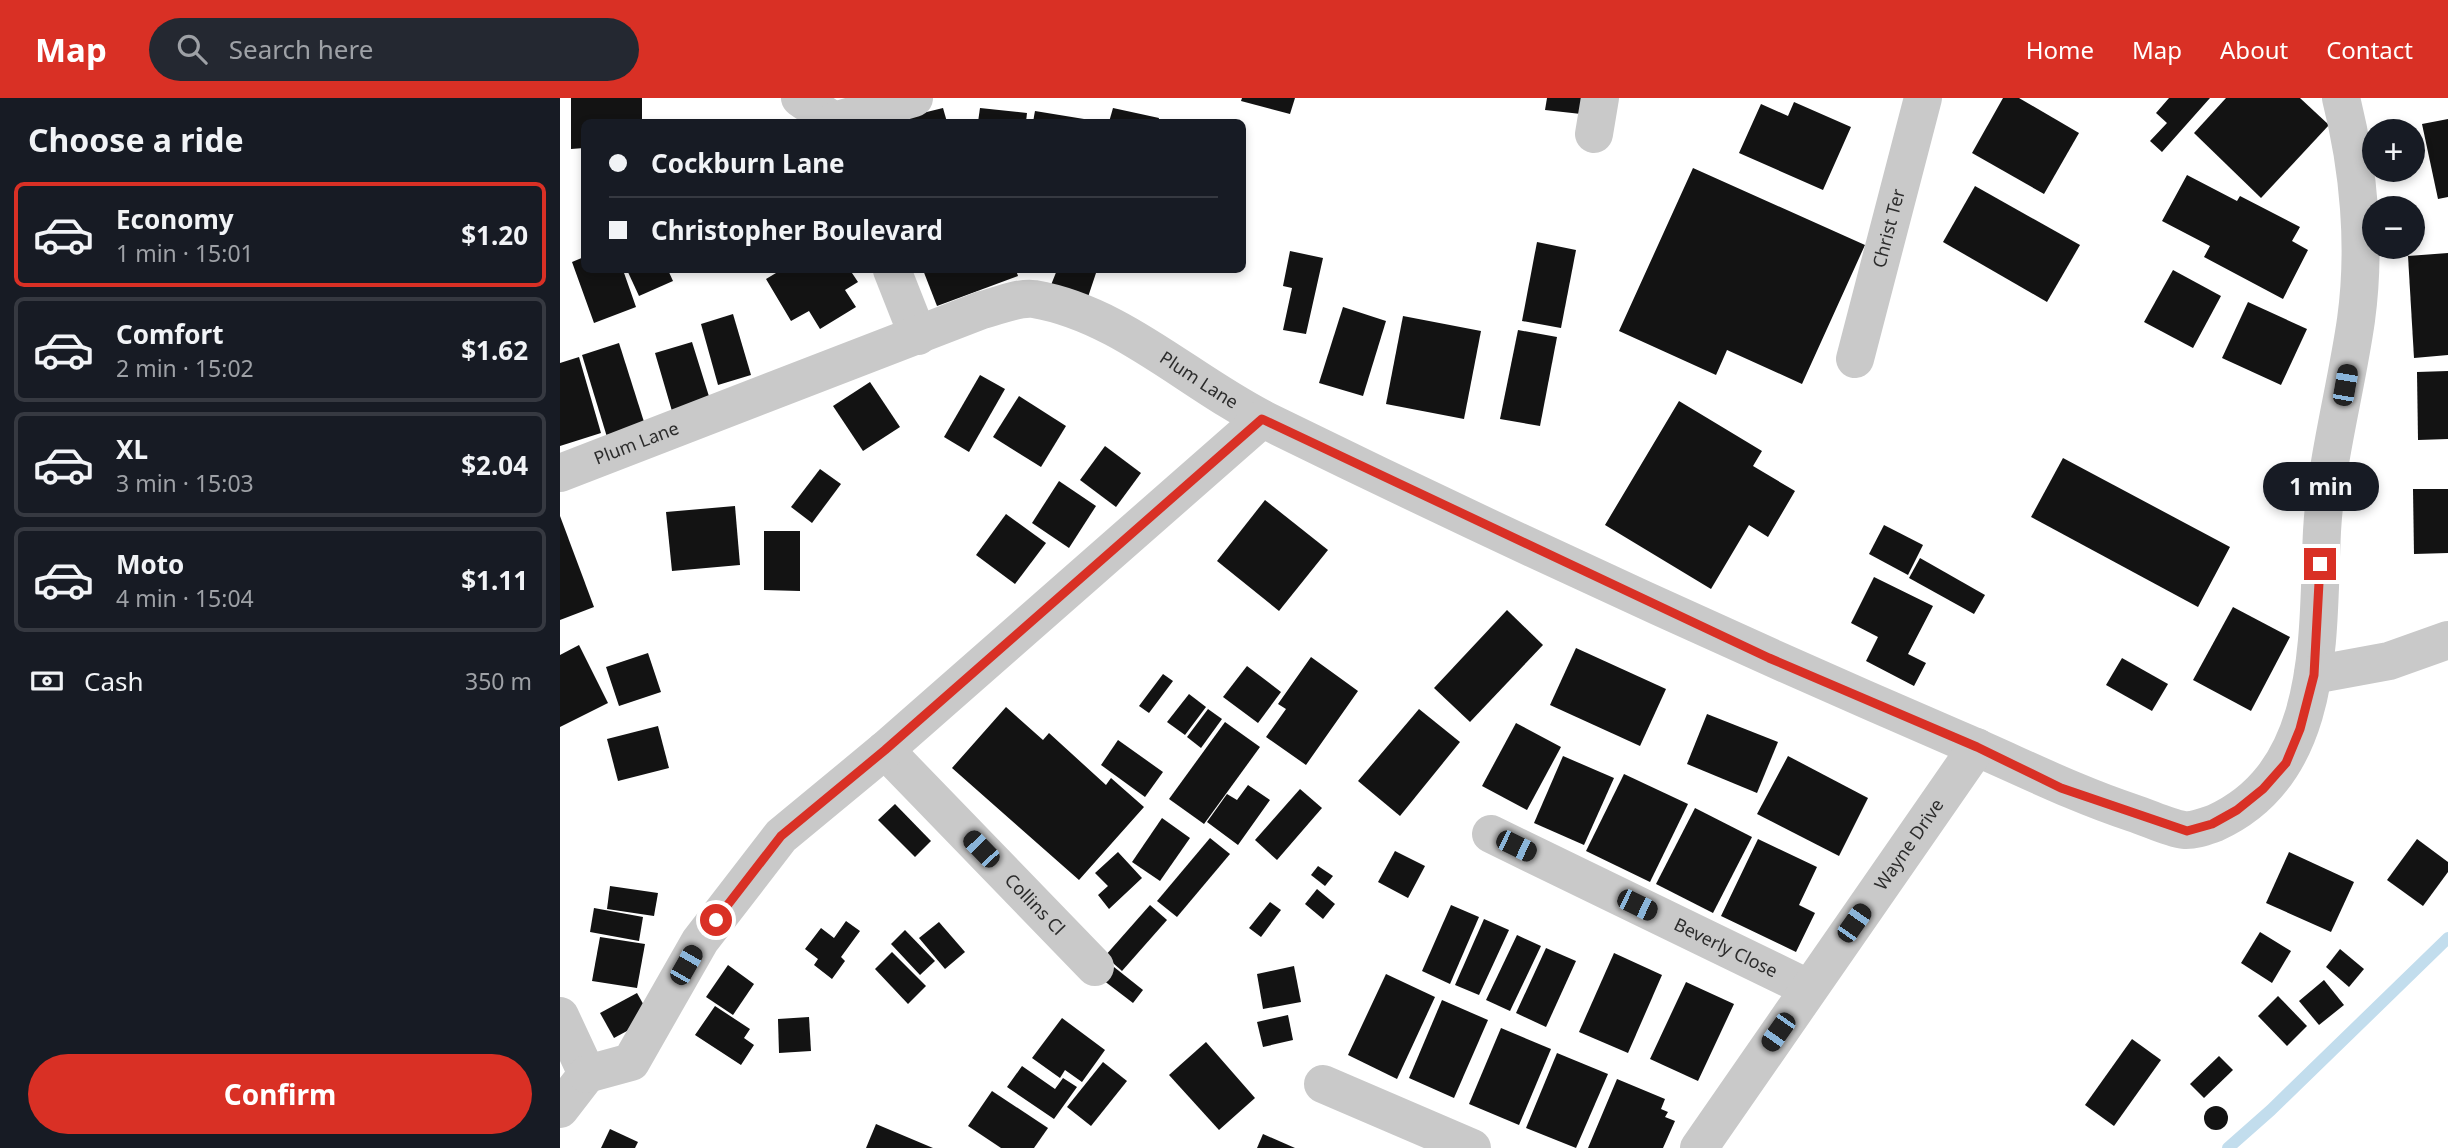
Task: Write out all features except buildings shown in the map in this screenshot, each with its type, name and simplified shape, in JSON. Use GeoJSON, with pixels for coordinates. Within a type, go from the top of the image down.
{"type":"FeatureCollection","features":[{"type":"Feature","properties":{"kind":"street"},"geometry":{"type":"LineString","coordinates":[[800,98],[831,119]]}},
{"type":"Feature","properties":{"kind":"street"},"geometry":{"type":"LineString","coordinates":[[845,119],[914,98]]}},
{"type":"Feature","properties":{"kind":"street","name":"Christ Ter"},"geometry":{"type":"LineString","coordinates":[[1854,359],[1923,98]]}},
{"type":"Feature","properties":{"kind":"street","name":"Plum Lane"},"geometry":{"type":"LineString","coordinates":[[560,472],[982,310],[1029,298],[1101,321],[1262,419],[1769,658],[1977,747],[2061,788],[2187,831],[2212,824],[2237,810],[2263,789],[2286,763],[2300,729],[2314,675],[2323,518],[2357,314],[2357,199],[2353,146],[2341,98]]}},
{"type":"Feature","properties":{"kind":"street"},"geometry":{"type":"LineString","coordinates":[[893,273],[918,336]]}},
{"type":"Feature","properties":{"kind":"street"},"geometry":{"type":"LineString","coordinates":[[560,1109],[587,1074],[631,1062],[700,941],[781,836],[885,750],[1262,419]]}},
{"type":"Feature","properties":{"kind":"street"},"geometry":{"type":"LineString","coordinates":[[2314,675],[2389,661],[2448,640]]}},
{"type":"Feature","properties":{"kind":"street","name":"Wayne Drive"},"geometry":{"type":"LineString","coordinates":[[1699,1148],[1977,747]]}},
{"type":"Feature","properties":{"kind":"street","name":"Collins Cl"},"geometry":{"type":"LineString","coordinates":[[885,750],[1095,967]]}},
{"type":"Feature","properties":{"kind":"street","name":"Beverly Close"},"geometry":{"type":"LineString","coordinates":[[1492,834],[1808,988]]}},
{"type":"Feature","properties":{"kind":"street"},"geometry":{"type":"LineString","coordinates":[[560,1016],[587,1074]]}},
{"type":"Feature","properties":{"kind":"street"},"geometry":{"type":"LineString","coordinates":[[1323,1084],[1472,1148]]}},
{"type":"Feature","properties":{"kind":"waterway"},"geometry":{"type":"LineString","coordinates":[[2228,1148],[2271,1110],[2448,938]]}},
{"type":"Feature","properties":{"kind":"route"},"geometry":{"type":"LineString","coordinates":[[716,920],[781,836],[885,750],[1262,419],[1769,658],[1977,747],[2061,788],[2187,831],[2212,824],[2237,810],[2263,789],[2286,763],[2300,729],[2314,675],[2320,564]]}}]}
